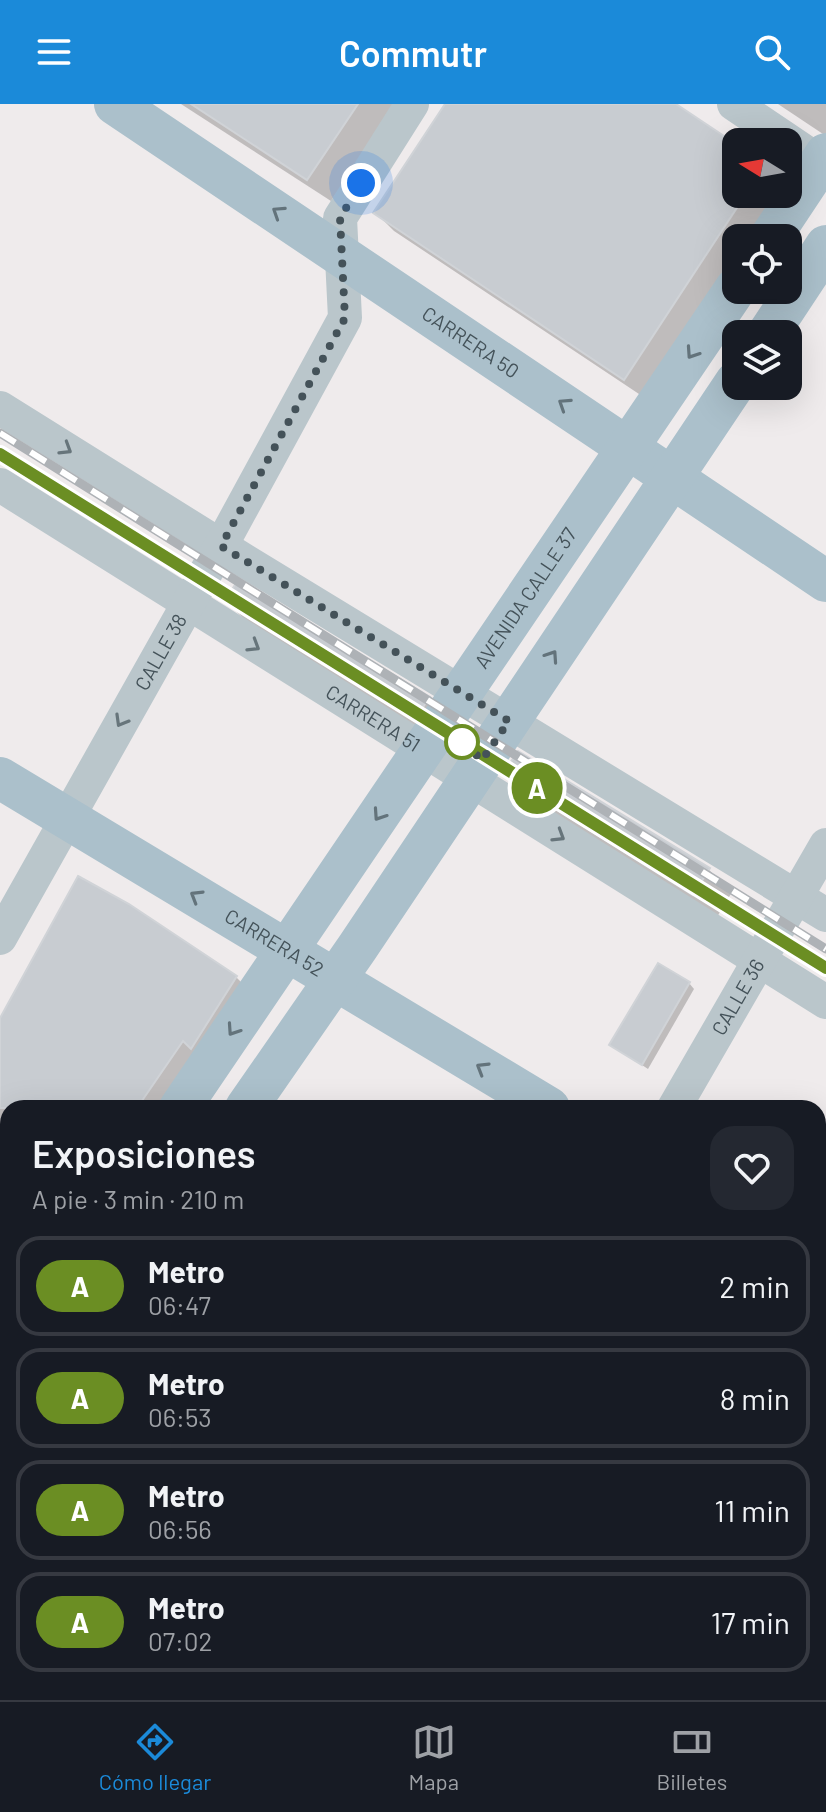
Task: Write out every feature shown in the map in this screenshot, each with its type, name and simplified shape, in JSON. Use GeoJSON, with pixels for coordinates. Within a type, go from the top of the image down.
{"type":"FeatureCollection","features":[{"type":"Feature","properties":{"kind":"main road","name":"CARRERA 50"},"geometry":{"type":"LineString","coordinates":[[115,104],[826,581]]}},
{"type":"Feature","properties":{"kind":"main road"},"geometry":{"type":"LineString","coordinates":[[780,224],[824,161]]}},
{"type":"Feature","properties":{"kind":"main road"},"geometry":{"type":"LineString","coordinates":[[777,320],[826,246]]}},
{"type":"Feature","properties":{"kind":"main road","name":"AVENIDA CALLE 37"},"geometry":{"type":"LineString","coordinates":[[185,1100],[725,304]]}},
{"type":"Feature","properties":{"kind":"main road"},"geometry":{"type":"LineString","coordinates":[[252,1100],[724,400]]}},
{"type":"Feature","properties":{"kind":"main road","name":"CARRERA 52"},"geometry":{"type":"LineString","coordinates":[[0,778],[536,1100]]}},
{"type":"Feature","properties":{"kind":"street","name":"CALLE 38"},"geometry":{"type":"LineString","coordinates":[[0,938],[221,546],[345,318],[340,218],[412,104]]}},
{"type":"Feature","properties":{"kind":"street"},"geometry":{"type":"LineString","coordinates":[[734,104],[824,161]]}},
{"type":"Feature","properties":{"kind":"street"},"geometry":{"type":"LineString","coordinates":[[0,408],[826,915]]}},
{"type":"Feature","properties":{"kind":"street","name":"CARRERA 51"},"geometry":{"type":"LineString","coordinates":[[0,485],[187,605],[826,1002]]}},
{"type":"Feature","properties":{"kind":"street","name":"CALLE 36"},"geometry":{"type":"LineString","coordinates":[[679,1100],[826,845]]}},
{"type":"Feature","properties":{"kind":"building"},"geometry":{"type":"Polygon","coordinates":[[[191,104],[358,104],[307,180],[191,104]]]}},
{"type":"Feature","properties":{"kind":"building"},"geometry":{"type":"Polygon","coordinates":[[[445,104],[676,104],[722,135],[722,208],[737,208],[726,224],[722,224],[722,231],[624,380],[373,213],[445,104]]]}},
{"type":"Feature","properties":{"kind":"building"},"geometry":{"type":"Polygon","coordinates":[[[238,580],[430,697],[414,720],[224,602],[238,580]]]}},
{"type":"Feature","properties":{"kind":"building"},"geometry":{"type":"Polygon","coordinates":[[[518,751],[710,868],[693,895],[502,775],[518,751]]]}},
{"type":"Feature","properties":{"kind":"building"},"geometry":{"type":"Polygon","coordinates":[[[78,876],[129,904],[237,976],[191,1049],[183,1041],[142,1100],[0,1100],[0,1018],[78,876]]]}},
{"type":"Feature","properties":{"kind":"building"},"geometry":{"type":"Polygon","coordinates":[[[658,963],[690,982],[642,1065],[609,1045],[658,963]]]}},
{"type":"Feature","properties":{"kind":"railway"},"geometry":{"type":"LineString","coordinates":[[0,433],[826,949]]}},
{"type":"Feature","properties":{"kind":"railway"},"geometry":{"type":"LineString","coordinates":[[0,454],[826,968]]}},
{"type":"Feature","properties":{"kind":"metro line","name":"A"},"geometry":{"type":"LineString","coordinates":[[0,454],[214,590],[826,968]]}},
{"type":"Feature","properties":{"kind":"route"},"geometry":{"type":"LineString","coordinates":[[361,183],[340,218],[345,318],[221,546],[509,721],[482,760],[462,742]]}}]}
